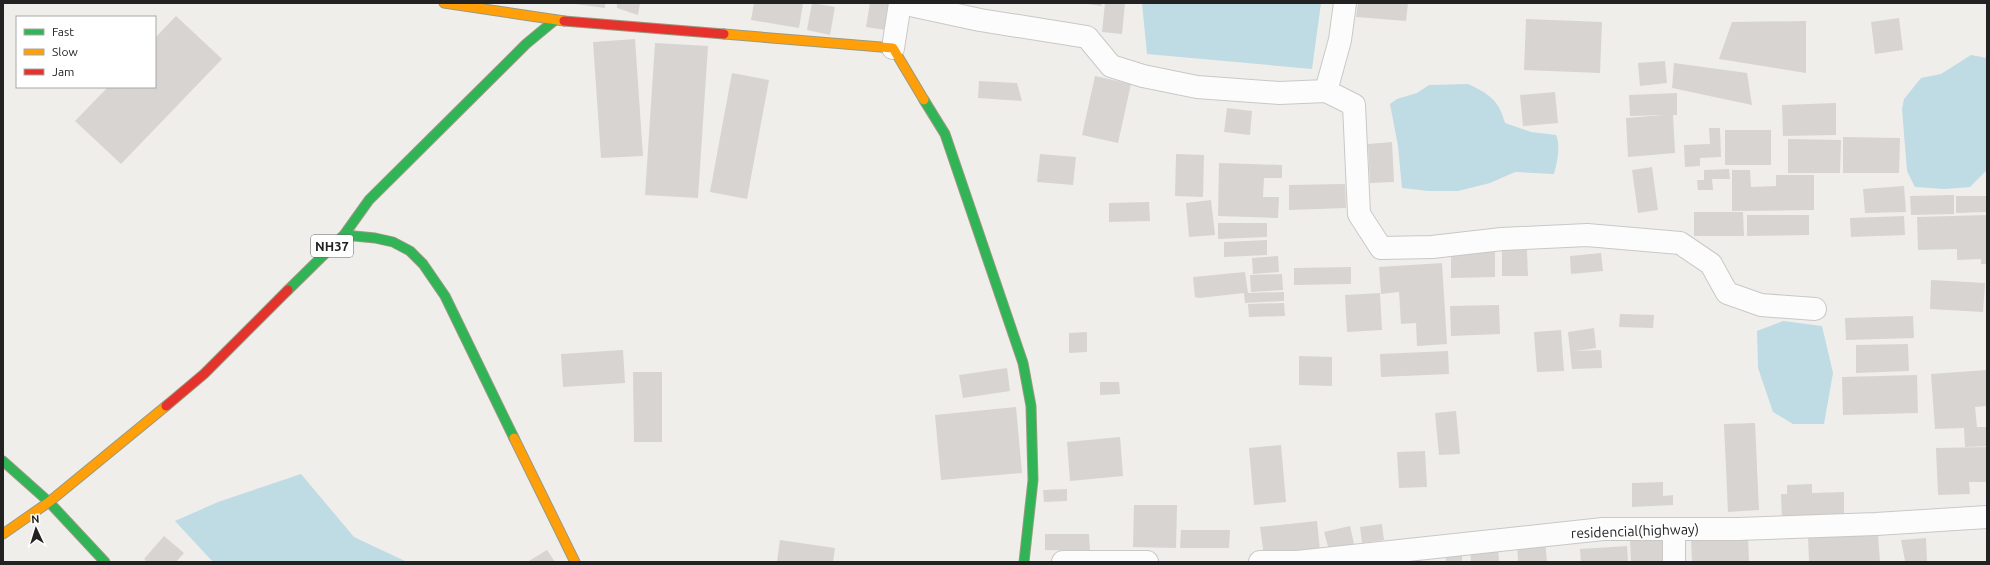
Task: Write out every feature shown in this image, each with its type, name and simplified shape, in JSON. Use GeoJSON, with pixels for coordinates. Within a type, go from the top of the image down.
{"type":"FeatureCollection","features":[{"type":"Feature","properties":{"kind":"main road"},"geometry":{"type":"LineString","coordinates":[[444,3],[555,20],[893,48],[945,134],[1023,363],[1031,406],[1033,480],[1024,562]]}},
{"type":"Feature","properties":{"kind":"main road"},"geometry":{"type":"LineString","coordinates":[[344,235],[369,200],[526,44],[555,20]]}},
{"type":"Feature","properties":{"kind":"main road","name":"NH37"},"geometry":{"type":"LineString","coordinates":[[3,534],[49,502],[204,374],[344,235],[392,241],[408,250],[427,268],[445,296],[575,562]]}},
{"type":"Feature","properties":{"kind":"main road"},"geometry":{"type":"LineString","coordinates":[[3,461],[49,502],[105,562]]}},
{"type":"Feature","properties":{"kind":"street"},"geometry":{"type":"LineString","coordinates":[[893,48],[901,3],[980,20],[1087,37],[1111,66],[1143,76],[1197,87],[1279,93],[1326,91],[1354,104],[1359,214],[1381,248],[1432,247],[1502,239],[1587,235],[1680,243],[1711,264],[1727,293],[1761,305],[1815,309]]}},
{"type":"Feature","properties":{"kind":"street"},"geometry":{"type":"LineString","coordinates":[[1326,91],[1340,40],[1345,3]]}},
{"type":"Feature","properties":{"kind":"street","name":"residencial(highway)"},"geometry":{"type":"LineString","coordinates":[[1260,562],[1297,562],[1603,529],[1674,529],[1876,524],[1987,517]]}},
{"type":"Feature","properties":{"kind":"street"},"geometry":{"type":"LineString","coordinates":[[1674,529],[1674,562]]}},
{"type":"Feature","properties":{"kind":"street"},"geometry":{"type":"LineString","coordinates":[[1064,562],[1147,562]]}},
{"type":"Feature","properties":{"kind":"water"},"geometry":{"type":"Polygon","coordinates":[[[1142,3],[1321,3],[1312,69],[1147,54],[1142,3]]]}},
{"type":"Feature","properties":{"kind":"water"},"geometry":{"type":"Polygon","coordinates":[[[1971,55],[1987,58],[1987,170],[1970,187],[1945,189],[1915,187],[1907,171],[1902,109],[1904,99],[1921,78],[1941,74],[1971,55]]]}},
{"type":"Feature","properties":{"kind":"water"},"geometry":{"type":"Polygon","coordinates":[[[1468,84],[1482,91],[1496,103],[1503,115],[1505,123],[1531,132],[1556,135],[1558,149],[1554,174],[1515,172],[1490,183],[1458,191],[1429,191],[1402,188],[1398,146],[1390,104],[1397,99],[1417,93],[1429,85],[1468,84]]]}},
{"type":"Feature","properties":{"kind":"water"},"geometry":{"type":"Polygon","coordinates":[[[1783,321],[1822,326],[1833,373],[1824,424],[1793,424],[1773,412],[1758,368],[1757,331],[1783,321]]]}},
{"type":"Feature","properties":{"kind":"water"},"geometry":{"type":"Polygon","coordinates":[[[301,474],[354,537],[407,562],[213,562],[175,521],[218,502],[301,474]]]}},
{"type":"Feature","properties":{"kind":"building"},"geometry":{"type":"Polygon","coordinates":[[[568,3],[605,3],[605,8],[568,3]]]}},
{"type":"Feature","properties":{"kind":"building"},"geometry":{"type":"Polygon","coordinates":[[[617,3],[640,3],[638,15],[617,8],[617,3]]]}},
{"type":"Feature","properties":{"kind":"building"},"geometry":{"type":"Polygon","coordinates":[[[754,3],[803,3],[799,28],[751,20],[754,3]]]}},
{"type":"Feature","properties":{"kind":"building"},"geometry":{"type":"Polygon","coordinates":[[[812,3],[835,7],[830,35],[807,30],[812,3]]]}},
{"type":"Feature","properties":{"kind":"building"},"geometry":{"type":"Polygon","coordinates":[[[870,3],[896,3],[892,31],[866,27],[870,3]]]}},
{"type":"Feature","properties":{"kind":"building"},"geometry":{"type":"Polygon","coordinates":[[[1081,3],[1102,3],[1101,6],[1081,3]]]}},
{"type":"Feature","properties":{"kind":"building"},"geometry":{"type":"Polygon","coordinates":[[[1105,3],[1125,3],[1122,34],[1102,32],[1105,3]]]}},
{"type":"Feature","properties":{"kind":"building"},"geometry":{"type":"Polygon","coordinates":[[[1358,3],[1408,3],[1406,21],[1356,17],[1358,3]]]}},
{"type":"Feature","properties":{"kind":"building"},"geometry":{"type":"Polygon","coordinates":[[[176,16],[222,59],[121,164],[75,121],[107,88],[156,88],[156,37],[176,16]]]}},
{"type":"Feature","properties":{"kind":"building"},"geometry":{"type":"Polygon","coordinates":[[[1899,18],[1903,50],[1875,54],[1871,22],[1899,18]]]}},
{"type":"Feature","properties":{"kind":"building"},"geometry":{"type":"Polygon","coordinates":[[[1526,19],[1602,22],[1600,73],[1524,70],[1526,19]]]}},
{"type":"Feature","properties":{"kind":"building"},"geometry":{"type":"Polygon","coordinates":[[[1806,21],[1806,73],[1719,59],[1732,22],[1806,21]]]}},
{"type":"Feature","properties":{"kind":"building"},"geometry":{"type":"Polygon","coordinates":[[[635,39],[643,156],[601,158],[593,42],[635,39]]]}},
{"type":"Feature","properties":{"kind":"building"},"geometry":{"type":"Polygon","coordinates":[[[655,43],[708,46],[698,198],[645,195],[655,43]]]}},
{"type":"Feature","properties":{"kind":"building"},"geometry":{"type":"Polygon","coordinates":[[[1665,61],[1667,83],[1640,86],[1638,63],[1665,61]]]}},
{"type":"Feature","properties":{"kind":"building"},"geometry":{"type":"Polygon","coordinates":[[[1674,63],[1747,73],[1752,105],[1672,88],[1674,63]]]}},
{"type":"Feature","properties":{"kind":"building"},"geometry":{"type":"Polygon","coordinates":[[[732,73],[769,80],[747,199],[710,192],[732,73]]]}},
{"type":"Feature","properties":{"kind":"building"},"geometry":{"type":"Polygon","coordinates":[[[1095,76],[1131,84],[1118,143],[1082,135],[1095,76]]]}},
{"type":"Feature","properties":{"kind":"building"},"geometry":{"type":"Polygon","coordinates":[[[979,81],[1017,83],[1022,101],[978,98],[979,81]]]}},
{"type":"Feature","properties":{"kind":"building"},"geometry":{"type":"Polygon","coordinates":[[[1555,92],[1558,123],[1523,126],[1520,95],[1555,92]]]}},
{"type":"Feature","properties":{"kind":"building"},"geometry":{"type":"Polygon","coordinates":[[[1677,93],[1677,115],[1673,115],[1675,153],[1628,157],[1626,118],[1664,115],[1630,116],[1629,95],[1677,93]]]}},
{"type":"Feature","properties":{"kind":"building"},"geometry":{"type":"Polygon","coordinates":[[[1836,103],[1836,135],[1783,136],[1782,105],[1836,103]]]}},
{"type":"Feature","properties":{"kind":"building"},"geometry":{"type":"Polygon","coordinates":[[[1227,108],[1252,111],[1250,135],[1224,132],[1227,108]]]}},
{"type":"Feature","properties":{"kind":"building"},"geometry":{"type":"Polygon","coordinates":[[[1709,128],[1720,128],[1721,157],[1700,158],[1700,166],[1685,167],[1684,145],[1710,144],[1709,128]]]}},
{"type":"Feature","properties":{"kind":"building"},"geometry":{"type":"Polygon","coordinates":[[[1725,130],[1771,130],[1771,165],[1725,165],[1725,130]]]}},
{"type":"Feature","properties":{"kind":"building"},"geometry":{"type":"Polygon","coordinates":[[[1843,137],[1900,138],[1899,173],[1843,173],[1843,137]]]}},
{"type":"Feature","properties":{"kind":"building"},"geometry":{"type":"Polygon","coordinates":[[[1788,139],[1841,140],[1840,173],[1788,173],[1788,139]]]}},
{"type":"Feature","properties":{"kind":"building"},"geometry":{"type":"Polygon","coordinates":[[[1392,142],[1394,182],[1370,183],[1368,144],[1392,142]]]}},
{"type":"Feature","properties":{"kind":"building"},"geometry":{"type":"Polygon","coordinates":[[[1040,154],[1076,157],[1073,185],[1037,182],[1040,154]]]}},
{"type":"Feature","properties":{"kind":"building"},"geometry":{"type":"Polygon","coordinates":[[[1176,154],[1204,155],[1203,197],[1175,196],[1176,154]]]}},
{"type":"Feature","properties":{"kind":"building"},"geometry":{"type":"Polygon","coordinates":[[[1219,163],[1282,165],[1282,178],[1264,178],[1263,197],[1279,197],[1278,218],[1218,216],[1219,163]]]}},
{"type":"Feature","properties":{"kind":"building"},"geometry":{"type":"Polygon","coordinates":[[[1652,167],[1658,210],[1638,213],[1632,170],[1652,167]]]}},
{"type":"Feature","properties":{"kind":"building"},"geometry":{"type":"Polygon","coordinates":[[[1729,169],[1730,179],[1712,179],[1713,190],[1698,190],[1697,180],[1704,180],[1704,170],[1729,169]]]}},
{"type":"Feature","properties":{"kind":"building"},"geometry":{"type":"Polygon","coordinates":[[[1732,170],[1750,170],[1751,187],[1776,186],[1776,175],[1814,175],[1814,210],[1732,211],[1732,170]]]}},
{"type":"Feature","properties":{"kind":"building"},"geometry":{"type":"Polygon","coordinates":[[[1345,184],[1346,208],[1289,210],[1289,185],[1345,184]]]}},
{"type":"Feature","properties":{"kind":"building"},"geometry":{"type":"Polygon","coordinates":[[[1904,186],[1906,212],[1865,213],[1863,189],[1904,186]]]}},
{"type":"Feature","properties":{"kind":"building"},"geometry":{"type":"Polygon","coordinates":[[[1954,195],[1954,214],[1911,215],[1910,196],[1954,195]]]}},
{"type":"Feature","properties":{"kind":"building"},"geometry":{"type":"Polygon","coordinates":[[[1956,196],[1987,196],[1987,212],[1956,213],[1956,196]]]}},
{"type":"Feature","properties":{"kind":"building"},"geometry":{"type":"Polygon","coordinates":[[[1211,200],[1215,235],[1189,237],[1186,203],[1211,200]]]}},
{"type":"Feature","properties":{"kind":"building"},"geometry":{"type":"Polygon","coordinates":[[[1149,202],[1150,221],[1109,222],[1109,203],[1149,202]]]}},
{"type":"Feature","properties":{"kind":"building"},"geometry":{"type":"Polygon","coordinates":[[[1694,212],[1743,212],[1744,236],[1694,236],[1694,212]]]}},
{"type":"Feature","properties":{"kind":"building"},"geometry":{"type":"Polygon","coordinates":[[[1747,215],[1809,215],[1809,235],[1747,236],[1747,215]]]}},
{"type":"Feature","properties":{"kind":"building"},"geometry":{"type":"Polygon","coordinates":[[[1987,215],[1987,264],[1981,264],[1981,259],[1957,260],[1957,249],[1918,250],[1917,217],[1987,215]]]}},
{"type":"Feature","properties":{"kind":"building"},"geometry":{"type":"Polygon","coordinates":[[[1904,216],[1905,235],[1851,237],[1850,218],[1904,216]]]}},
{"type":"Feature","properties":{"kind":"building"},"geometry":{"type":"Polygon","coordinates":[[[1218,223],[1267,223],[1267,237],[1218,239],[1218,223]]]}},
{"type":"Feature","properties":{"kind":"building"},"geometry":{"type":"Polygon","coordinates":[[[1267,240],[1267,255],[1224,257],[1224,242],[1267,240]]]}},
{"type":"Feature","properties":{"kind":"building"},"geometry":{"type":"Polygon","coordinates":[[[1502,250],[1527,250],[1528,276],[1502,276],[1502,250]]]}},
{"type":"Feature","properties":{"kind":"building"},"geometry":{"type":"Polygon","coordinates":[[[1495,252],[1495,277],[1451,278],[1451,253],[1495,252]]]}},
{"type":"Feature","properties":{"kind":"building"},"geometry":{"type":"Polygon","coordinates":[[[1601,253],[1603,271],[1571,274],[1570,256],[1601,253]]]}},
{"type":"Feature","properties":{"kind":"building"},"geometry":{"type":"Polygon","coordinates":[[[1278,256],[1279,272],[1253,274],[1252,258],[1278,256]]]}},
{"type":"Feature","properties":{"kind":"building"},"geometry":{"type":"Polygon","coordinates":[[[1442,263],[1447,344],[1417,346],[1416,323],[1401,324],[1399,292],[1381,294],[1379,267],[1442,263]]]}},
{"type":"Feature","properties":{"kind":"building"},"geometry":{"type":"Polygon","coordinates":[[[1351,267],[1351,284],[1294,285],[1294,268],[1351,267]]]}},
{"type":"Feature","properties":{"kind":"building"},"geometry":{"type":"Polygon","coordinates":[[[1245,272],[1248,293],[1284,292],[1284,301],[1245,303],[1244,293],[1199,298],[1195,297],[1193,277],[1245,272]]]}},
{"type":"Feature","properties":{"kind":"building"},"geometry":{"type":"Polygon","coordinates":[[[1282,274],[1283,290],[1251,292],[1250,275],[1282,274]]]}},
{"type":"Feature","properties":{"kind":"building"},"geometry":{"type":"Polygon","coordinates":[[[1931,280],[1985,283],[1983,312],[1930,309],[1931,280]]]}},
{"type":"Feature","properties":{"kind":"building"},"geometry":{"type":"Polygon","coordinates":[[[1380,293],[1382,330],[1347,332],[1345,295],[1380,293]]]}},
{"type":"Feature","properties":{"kind":"building"},"geometry":{"type":"Polygon","coordinates":[[[1284,303],[1285,316],[1249,317],[1248,304],[1284,303]]]}},
{"type":"Feature","properties":{"kind":"building"},"geometry":{"type":"Polygon","coordinates":[[[1499,305],[1500,334],[1451,336],[1450,306],[1499,305]]]}},
{"type":"Feature","properties":{"kind":"building"},"geometry":{"type":"Polygon","coordinates":[[[1620,314],[1654,315],[1653,328],[1619,327],[1620,314]]]}},
{"type":"Feature","properties":{"kind":"building"},"geometry":{"type":"Polygon","coordinates":[[[1913,316],[1914,338],[1846,340],[1845,318],[1913,316]]]}},
{"type":"Feature","properties":{"kind":"building"},"geometry":{"type":"Polygon","coordinates":[[[1594,328],[1596,348],[1575,351],[1601,350],[1602,368],[1572,369],[1568,332],[1594,328]]]}},
{"type":"Feature","properties":{"kind":"building"},"geometry":{"type":"Polygon","coordinates":[[[1561,330],[1564,371],[1537,372],[1534,332],[1561,330]]]}},
{"type":"Feature","properties":{"kind":"building"},"geometry":{"type":"Polygon","coordinates":[[[1087,332],[1087,352],[1069,353],[1069,333],[1087,332]]]}},
{"type":"Feature","properties":{"kind":"building"},"geometry":{"type":"Polygon","coordinates":[[[1908,344],[1909,371],[1856,373],[1856,345],[1908,344]]]}},
{"type":"Feature","properties":{"kind":"building"},"geometry":{"type":"Polygon","coordinates":[[[623,350],[625,383],[563,387],[561,354],[623,350]]]}},
{"type":"Feature","properties":{"kind":"building"},"geometry":{"type":"Polygon","coordinates":[[[1448,351],[1449,374],[1381,377],[1380,354],[1448,351]]]}},
{"type":"Feature","properties":{"kind":"building"},"geometry":{"type":"Polygon","coordinates":[[[1299,356],[1332,357],[1332,386],[1299,385],[1299,356]]]}},
{"type":"Feature","properties":{"kind":"building"},"geometry":{"type":"Polygon","coordinates":[[[1007,368],[1010,391],[963,398],[959,375],[1007,368]]]}},
{"type":"Feature","properties":{"kind":"building"},"geometry":{"type":"Polygon","coordinates":[[[1987,370],[1987,406],[1975,407],[1977,427],[1987,427],[1987,446],[1965,447],[1964,428],[1935,429],[1931,374],[1987,370]]]}},
{"type":"Feature","properties":{"kind":"building"},"geometry":{"type":"Polygon","coordinates":[[[633,372],[662,372],[662,442],[634,442],[633,372]]]}},
{"type":"Feature","properties":{"kind":"building"},"geometry":{"type":"Polygon","coordinates":[[[1917,375],[1918,413],[1843,415],[1842,377],[1917,375]]]}},
{"type":"Feature","properties":{"kind":"building"},"geometry":{"type":"Polygon","coordinates":[[[1100,382],[1119,382],[1120,394],[1100,395],[1100,382]]]}},
{"type":"Feature","properties":{"kind":"building"},"geometry":{"type":"Polygon","coordinates":[[[1016,407],[1022,473],[941,480],[935,415],[1016,407]]]}},
{"type":"Feature","properties":{"kind":"building"},"geometry":{"type":"Polygon","coordinates":[[[1456,411],[1460,454],[1439,455],[1435,413],[1456,411]]]}},
{"type":"Feature","properties":{"kind":"building"},"geometry":{"type":"Polygon","coordinates":[[[1755,423],[1759,510],[1728,512],[1724,424],[1755,423]]]}},
{"type":"Feature","properties":{"kind":"building"},"geometry":{"type":"Polygon","coordinates":[[[1120,437],[1123,476],[1070,481],[1067,442],[1120,437]]]}},
{"type":"Feature","properties":{"kind":"building"},"geometry":{"type":"Polygon","coordinates":[[[1281,445],[1286,502],[1254,505],[1249,448],[1281,445]]]}},
{"type":"Feature","properties":{"kind":"building"},"geometry":{"type":"Polygon","coordinates":[[[1987,447],[1987,482],[1969,482],[1970,494],[1938,495],[1936,448],[1987,447]]]}},
{"type":"Feature","properties":{"kind":"building"},"geometry":{"type":"Polygon","coordinates":[[[1425,451],[1427,487],[1399,488],[1397,452],[1425,451]]]}},
{"type":"Feature","properties":{"kind":"building"},"geometry":{"type":"Polygon","coordinates":[[[1663,482],[1663,496],[1673,495],[1673,505],[1632,507],[1632,483],[1663,482]]]}},
{"type":"Feature","properties":{"kind":"building"},"geometry":{"type":"Polygon","coordinates":[[[1812,484],[1812,493],[1844,492],[1844,518],[1782,520],[1781,494],[1787,494],[1787,485],[1812,484]]]}},
{"type":"Feature","properties":{"kind":"building"},"geometry":{"type":"Polygon","coordinates":[[[1067,489],[1067,501],[1044,502],[1043,490],[1067,489]]]}},
{"type":"Feature","properties":{"kind":"building"},"geometry":{"type":"Polygon","coordinates":[[[1134,505],[1177,505],[1176,548],[1133,547],[1134,505]]]}},
{"type":"Feature","properties":{"kind":"building"},"geometry":{"type":"Polygon","coordinates":[[[1317,521],[1320,550],[1264,556],[1260,527],[1317,521]]]}},
{"type":"Feature","properties":{"kind":"building"},"geometry":{"type":"Polygon","coordinates":[[[1382,524],[1384,540],[1362,543],[1360,527],[1382,524]]]}},
{"type":"Feature","properties":{"kind":"building"},"geometry":{"type":"Polygon","coordinates":[[[1350,526],[1354,544],[1329,550],[1324,532],[1350,526]]]}},
{"type":"Feature","properties":{"kind":"building"},"geometry":{"type":"Polygon","coordinates":[[[1181,530],[1230,530],[1229,548],[1180,548],[1181,530]]]}},
{"type":"Feature","properties":{"kind":"building"},"geometry":{"type":"Polygon","coordinates":[[[1045,534],[1089,534],[1090,551],[1045,550],[1045,534]]]}},
{"type":"Feature","properties":{"kind":"building"},"geometry":{"type":"Polygon","coordinates":[[[1878,534],[1880,562],[1809,562],[1808,537],[1878,534]]]}},
{"type":"Feature","properties":{"kind":"building"},"geometry":{"type":"Polygon","coordinates":[[[1748,535],[1749,561],[1692,562],[1691,538],[1748,535]]]}},
{"type":"Feature","properties":{"kind":"building"},"geometry":{"type":"Polygon","coordinates":[[[164,536],[184,553],[176,562],[147,562],[144,559],[164,536]]]}},
{"type":"Feature","properties":{"kind":"building"},"geometry":{"type":"Polygon","coordinates":[[[1666,537],[1668,562],[1631,562],[1630,539],[1666,537]]]}},
{"type":"Feature","properties":{"kind":"building"},"geometry":{"type":"Polygon","coordinates":[[[1926,538],[1927,562],[1901,562],[1905,561],[1901,540],[1926,538]]]}},
{"type":"Feature","properties":{"kind":"building"},"geometry":{"type":"Polygon","coordinates":[[[780,540],[835,548],[833,562],[777,562],[780,540]]]}},
{"type":"Feature","properties":{"kind":"building"},"geometry":{"type":"Polygon","coordinates":[[[1545,540],[1547,562],[1518,562],[1517,542],[1545,540]]]}},
{"type":"Feature","properties":{"kind":"building"},"geometry":{"type":"Polygon","coordinates":[[[1498,545],[1499,562],[1471,562],[1470,547],[1498,545]]]}},
{"type":"Feature","properties":{"kind":"building"},"geometry":{"type":"Polygon","coordinates":[[[1627,546],[1628,562],[1581,562],[1580,549],[1627,546]]]}},
{"type":"Feature","properties":{"kind":"building"},"geometry":{"type":"Polygon","coordinates":[[[1462,548],[1462,562],[1446,562],[1445,549],[1462,548]]]}},
{"type":"Feature","properties":{"kind":"building"},"geometry":{"type":"Polygon","coordinates":[[[547,550],[555,562],[527,562],[547,550]]]}},
{"type":"Feature","properties":{"kind":"traffic: fast"},"geometry":{"type":"LineString","coordinates":[[344,235],[369,200],[526,44],[555,20]]}},
{"type":"Feature","properties":{"kind":"traffic: fast"},"geometry":{"type":"LineString","coordinates":[[924,100],[945,134],[1023,363],[1031,406],[1033,480],[1024,562]]}},
{"type":"Feature","properties":{"kind":"traffic: fast"},"geometry":{"type":"LineString","coordinates":[[288,290],[344,235],[375,238],[393,242],[410,251],[423,264],[445,296],[514,438]]}},
{"type":"Feature","properties":{"kind":"traffic: fast"},"geometry":{"type":"LineString","coordinates":[[3,461],[49,502],[105,562]]}},
{"type":"Feature","properties":{"kind":"traffic: slow"},"geometry":{"type":"LineString","coordinates":[[444,3],[564,21]]}},
{"type":"Feature","properties":{"kind":"traffic: slow"},"geometry":{"type":"LineString","coordinates":[[724,34],[893,48],[924,100]]}},
{"type":"Feature","properties":{"kind":"traffic: slow"},"geometry":{"type":"LineString","coordinates":[[3,534],[49,502],[166,406]]}},
{"type":"Feature","properties":{"kind":"traffic: slow"},"geometry":{"type":"LineString","coordinates":[[514,438],[575,562]]}},
{"type":"Feature","properties":{"kind":"traffic: jam"},"geometry":{"type":"LineString","coordinates":[[564,21],[724,34]]}},
{"type":"Feature","properties":{"kind":"traffic: jam"},"geometry":{"type":"LineString","coordinates":[[166,406],[204,374],[288,290]]}}]}
